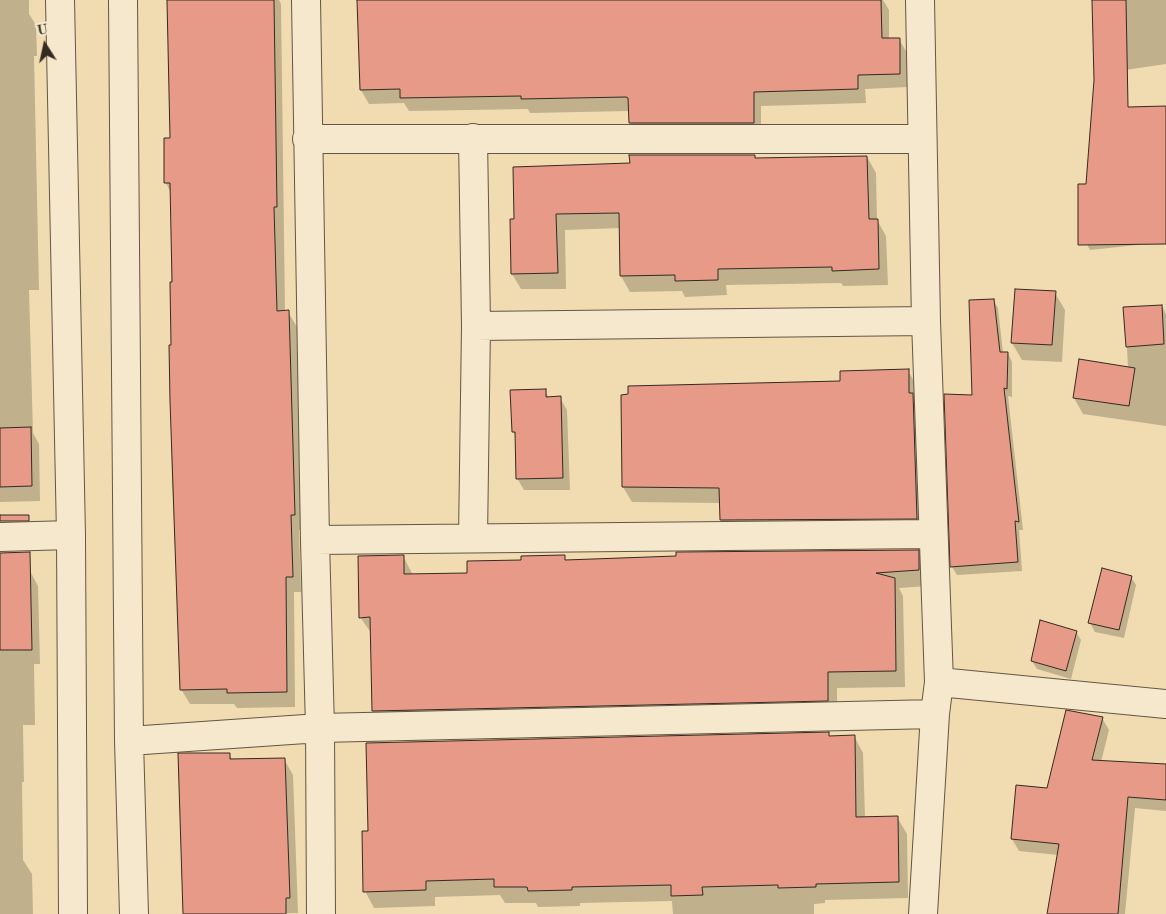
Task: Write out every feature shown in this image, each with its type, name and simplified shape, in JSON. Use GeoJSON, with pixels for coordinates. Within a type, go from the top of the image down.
{"type":"FeatureCollection","features":[{"type":"Feature","properties":{"kind":"street"},"geometry":{"type":"LineString","coordinates":[[60,0],[71,535],[73,914]]}},
{"type":"Feature","properties":{"kind":"street"},"geometry":{"type":"LineString","coordinates":[[122,0],[129,741],[134,914]]}},
{"type":"Feature","properties":{"kind":"street"},"geometry":{"type":"LineString","coordinates":[[306,0],[314,540],[320,728],[321,914]]}},
{"type":"Feature","properties":{"kind":"street"},"geometry":{"type":"LineString","coordinates":[[920,0],[926,321],[940,682],[935,714],[923,914]]}},
{"type":"Feature","properties":{"kind":"street"},"geometry":{"type":"LineString","coordinates":[[473,138],[476,326],[473,538]]}},
{"type":"Feature","properties":{"kind":"street"},"geometry":{"type":"LineString","coordinates":[[307,139],[922,138]]}},
{"type":"Feature","properties":{"kind":"street"},"geometry":{"type":"LineString","coordinates":[[476,326],[926,321]]}},
{"type":"Feature","properties":{"kind":"street"},"geometry":{"type":"LineString","coordinates":[[314,540],[934,534]]}},
{"type":"Feature","properties":{"kind":"street"},"geometry":{"type":"LineString","coordinates":[[0,537],[71,535]]}},
{"type":"Feature","properties":{"kind":"street"},"geometry":{"type":"LineString","coordinates":[[940,682],[1166,704]]}},
{"type":"Feature","properties":{"kind":"street"},"geometry":{"type":"LineString","coordinates":[[129,741],[320,728],[935,714]]}},
{"type":"Feature","properties":{"kind":"building"},"geometry":{"type":"Polygon","coordinates":[[[167,0],[274,0],[277,207],[274,207],[277,311],[289,310],[295,515],[291,515],[293,577],[286,577],[287,692],[227,693],[227,689],[180,690],[170,401],[170,282],[172,282],[170,183],[164,183],[164,138],[170,138],[167,0]]]}},
{"type":"Feature","properties":{"kind":"building"},"geometry":{"type":"Polygon","coordinates":[[[357,0],[881,0],[882,38],[900,38],[900,74],[858,75],[858,89],[754,92],[754,123],[629,123],[628,98],[626,97],[521,99],[521,96],[400,98],[400,89],[360,90],[357,0]]]}},
{"type":"Feature","properties":{"kind":"building"},"geometry":{"type":"Polygon","coordinates":[[[1092,0],[1126,0],[1128,107],[1166,106],[1166,244],[1078,245],[1078,184],[1086,184],[1094,80],[1092,0]]]}},
{"type":"Feature","properties":{"kind":"building"},"geometry":{"type":"Polygon","coordinates":[[[629,155],[755,155],[755,158],[867,156],[869,219],[878,219],[879,269],[832,271],[832,267],[718,269],[718,280],[675,281],[675,275],[620,276],[619,213],[556,214],[558,273],[511,274],[510,219],[514,219],[513,167],[630,163],[629,155]]]}},
{"type":"Feature","properties":{"kind":"building"},"geometry":{"type":"Polygon","coordinates":[[[1015,289],[1056,291],[1052,345],[1011,343],[1015,289]]]}},
{"type":"Feature","properties":{"kind":"building"},"geometry":{"type":"Polygon","coordinates":[[[994,299],[1000,352],[1008,352],[1007,389],[1004,388],[1019,522],[1015,521],[1018,562],[950,567],[944,394],[972,395],[969,300],[994,299]]]}},
{"type":"Feature","properties":{"kind":"building"},"geometry":{"type":"Polygon","coordinates":[[[1162,305],[1164,344],[1126,347],[1123,307],[1162,305]]]}},
{"type":"Feature","properties":{"kind":"building"},"geometry":{"type":"Polygon","coordinates":[[[1079,359],[1135,368],[1129,406],[1073,398],[1079,359]]]}},
{"type":"Feature","properties":{"kind":"building"},"geometry":{"type":"Polygon","coordinates":[[[909,369],[909,393],[913,393],[917,519],[720,520],[719,488],[622,487],[621,395],[628,394],[628,386],[840,381],[840,371],[909,369]]]}},
{"type":"Feature","properties":{"kind":"building"},"geometry":{"type":"Polygon","coordinates":[[[546,389],[546,397],[561,396],[563,478],[516,479],[515,432],[512,432],[510,390],[546,389]]]}},
{"type":"Feature","properties":{"kind":"building"},"geometry":{"type":"Polygon","coordinates":[[[31,427],[32,486],[0,487],[0,428],[31,427]]]}},
{"type":"Feature","properties":{"kind":"building"},"geometry":{"type":"Polygon","coordinates":[[[0,515],[29,515],[29,521],[0,521],[0,515]]]}},
{"type":"Feature","properties":{"kind":"building"},"geometry":{"type":"Polygon","coordinates":[[[919,550],[919,570],[876,573],[895,578],[896,671],[828,672],[828,701],[372,711],[370,617],[359,618],[358,556],[404,555],[404,574],[467,573],[467,561],[521,560],[521,556],[565,555],[565,560],[676,556],[676,552],[919,550]]]}},
{"type":"Feature","properties":{"kind":"building"},"geometry":{"type":"Polygon","coordinates":[[[30,552],[32,650],[0,650],[0,553],[30,552]]]}},
{"type":"Feature","properties":{"kind":"building"},"geometry":{"type":"Polygon","coordinates":[[[1102,568],[1132,576],[1119,630],[1088,623],[1102,568]]]}},
{"type":"Feature","properties":{"kind":"building"},"geometry":{"type":"Polygon","coordinates":[[[1040,620],[1077,631],[1066,671],[1031,661],[1040,620]]]}},
{"type":"Feature","properties":{"kind":"building"},"geometry":{"type":"Polygon","coordinates":[[[1066,710],[1103,717],[1092,760],[1166,764],[1166,800],[1128,797],[1118,914],[1047,914],[1059,844],[1011,839],[1016,785],[1047,788],[1066,710]]]}},
{"type":"Feature","properties":{"kind":"building"},"geometry":{"type":"Polygon","coordinates":[[[829,732],[829,736],[855,735],[856,817],[898,816],[899,882],[816,884],[816,887],[778,888],[778,885],[702,887],[703,895],[671,896],[671,885],[572,887],[572,890],[528,891],[527,887],[494,887],[494,879],[426,881],[426,890],[363,892],[362,831],[368,831],[366,743],[829,732]]]}},
{"type":"Feature","properties":{"kind":"building"},"geometry":{"type":"Polygon","coordinates":[[[178,753],[230,753],[230,759],[285,758],[290,898],[286,898],[286,914],[183,914],[178,753]]]}}]}
